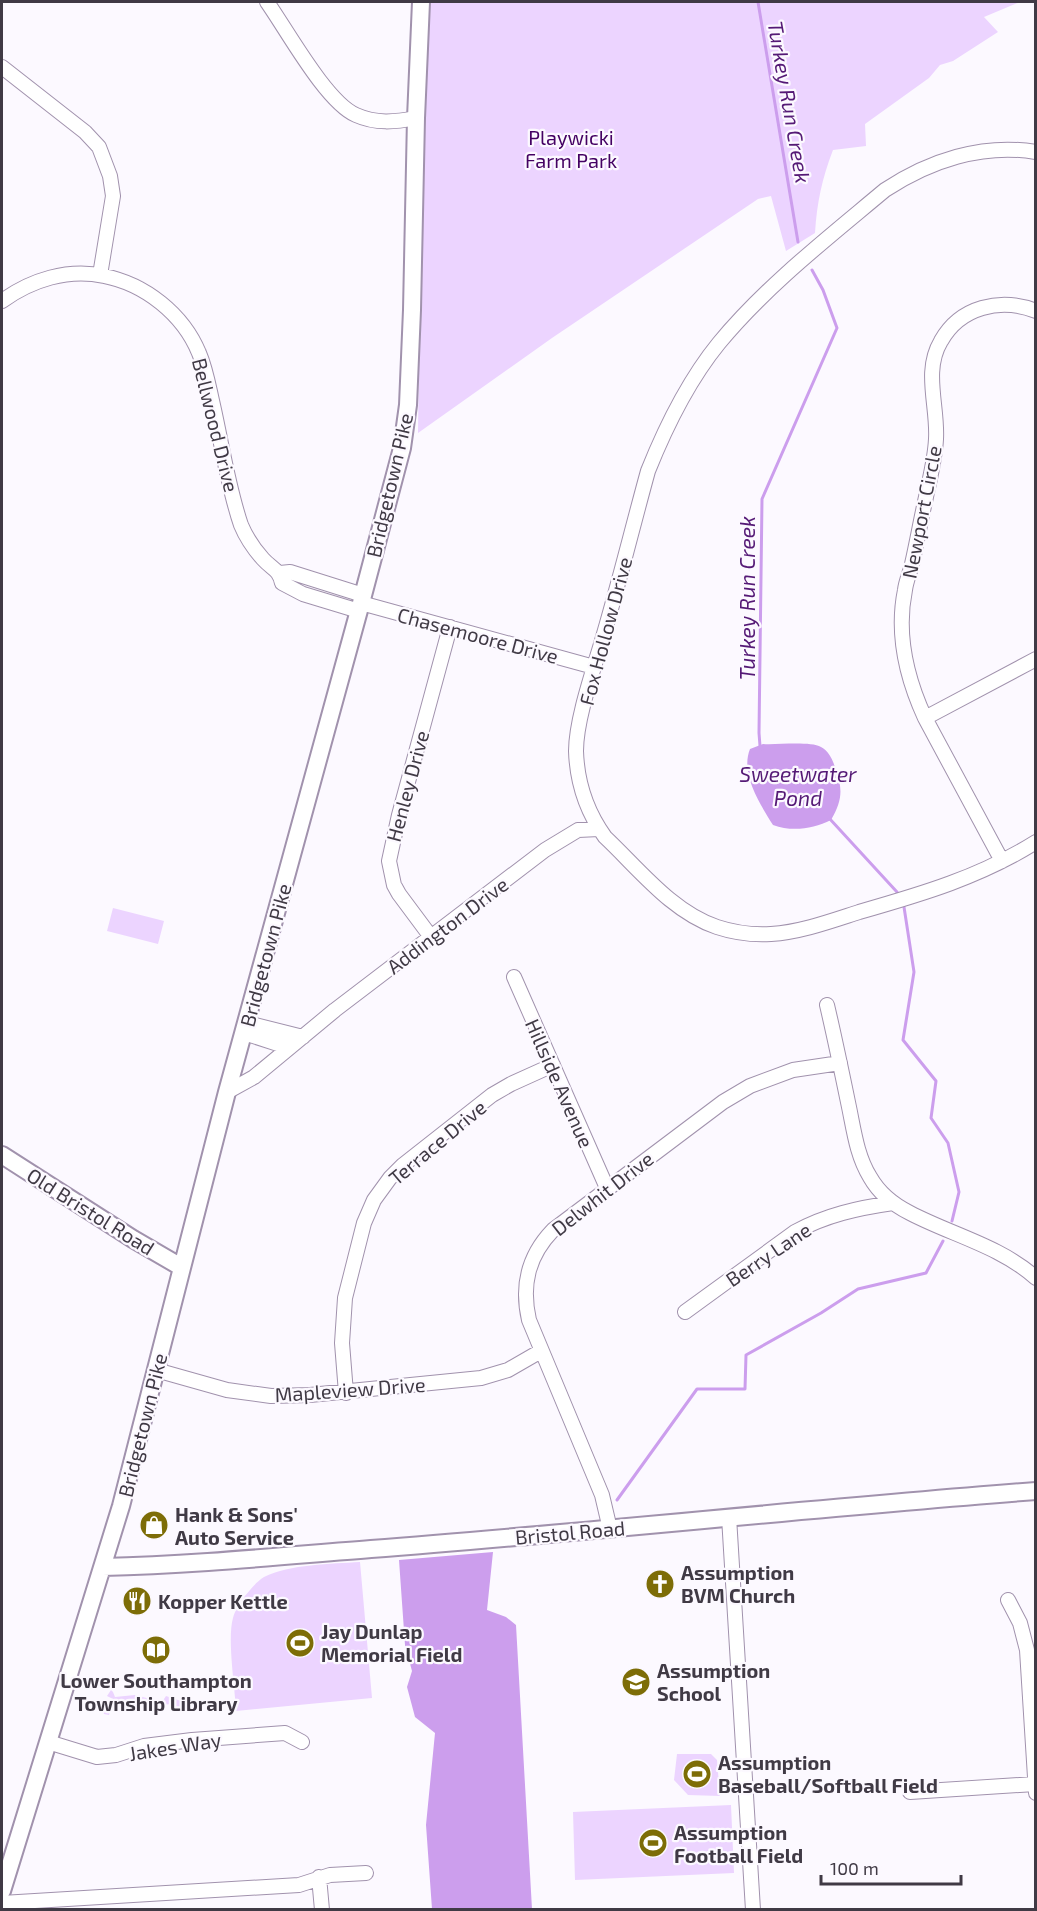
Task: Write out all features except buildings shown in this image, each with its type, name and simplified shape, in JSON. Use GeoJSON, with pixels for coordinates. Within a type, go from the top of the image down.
{"type":"FeatureCollection","features":[{"type":"Feature","properties":{"kind":"main road","name":"Bridgetown Pike"},"geometry":{"type":"LineString","coordinates":[[2,1891],[4,1873],[122,1506],[226,1092],[402,448],[408,405],[421,2]]}},
{"type":"Feature","properties":{"kind":"main road","name":"Old Bristol Road"},"geometry":{"type":"LineString","coordinates":[[2,1155],[181,1267]]}},
{"type":"Feature","properties":{"kind":"main road","name":"Bristol Road"},"geometry":{"type":"LineString","coordinates":[[103,1567],[188,1563],[528,1537],[1035,1491]]}},
{"type":"Feature","properties":{"kind":"street"},"geometry":{"type":"LineString","coordinates":[[267,2],[327,89],[347,110],[368,120],[382,122],[416,118]]}},
{"type":"Feature","properties":{"kind":"street"},"geometry":{"type":"LineString","coordinates":[[2,66],[85,132],[99,147],[110,176],[113,196],[100,275]]}},
{"type":"Feature","properties":{"kind":"street","name":"Fox Hollow Drive"},"geometry":{"type":"LineString","coordinates":[[1035,152],[1016,150],[977,152],[936,163],[898,182],[802,261],[753,306],[723,338],[693,379],[657,447],[645,482],[594,666],[576,749],[583,796],[605,837],[667,897],[690,914],[717,927],[736,932],[782,933],[816,925],[942,887],[1002,861],[1035,842]]}},
{"type":"Feature","properties":{"kind":"street","name":"Bellwood Drive"},"geometry":{"type":"LineString","coordinates":[[2,302],[25,287],[55,276],[85,273],[115,278],[130,284],[156,299],[173,313],[199,351],[241,524],[254,549],[280,573],[282,583],[297,592],[361,603]]}},
{"type":"Feature","properties":{"kind":"street","name":"Newport Circle"},"geometry":{"type":"LineString","coordinates":[[1002,861],[925,718],[909,675],[903,646],[902,617],[905,590],[933,463],[936,427],[932,391],[934,359],[940,342],[956,322],[988,306],[1002,304],[1035,311]]}},
{"type":"Feature","properties":{"kind":"street","name":"Chasemoore Drive"},"geometry":{"type":"LineString","coordinates":[[361,603],[594,666]]}},
{"type":"Feature","properties":{"kind":"street","name":"Henley Drive"},"geometry":{"type":"LineString","coordinates":[[431,937],[394,885],[389,861],[390,849],[450,627]]}},
{"type":"Feature","properties":{"kind":"street"},"geometry":{"type":"LineString","coordinates":[[925,718],[1035,659]]}},
{"type":"Feature","properties":{"kind":"street","name":"Addington Drive"},"geometry":{"type":"LineString","coordinates":[[226,1092],[254,1077],[545,850],[578,830],[599,828]]}},
{"type":"Feature","properties":{"kind":"street","name":"Hillside Avenue"},"geometry":{"type":"LineString","coordinates":[[514,978],[607,1188]]}},
{"type":"Feature","properties":{"kind":"street"},"geometry":{"type":"LineString","coordinates":[[827,1005],[859,1155],[871,1179],[893,1203],[910,1213],[1000,1253],[1026,1269],[1035,1278]]}},
{"type":"Feature","properties":{"kind":"street","name":"Addington Drive"},"geometry":{"type":"LineString","coordinates":[[245,1028],[281,1045],[303,1037]]}},
{"type":"Feature","properties":{"kind":"street","name":"Delwhit Drive"},"geometry":{"type":"LineString","coordinates":[[610,1529],[602,1495],[529,1320],[525,1284],[537,1249],[552,1230],[723,1102],[750,1086],[793,1070],[840,1063]]}},
{"type":"Feature","properties":{"kind":"street","name":"Terrace Drive"},"geometry":{"type":"LineString","coordinates":[[346,1392],[342,1342],[343,1313],[364,1223],[374,1200],[403,1165],[492,1095],[552,1065]]}},
{"type":"Feature","properties":{"kind":"street","name":"Berry Lane"},"geometry":{"type":"LineString","coordinates":[[685,1312],[795,1232],[815,1221],[861,1208],[893,1203]]}},
{"type":"Feature","properties":{"kind":"street","name":"Mapleview Drive"},"geometry":{"type":"LineString","coordinates":[[156,1370],[227,1390],[271,1396],[310,1395],[481,1378],[508,1370],[541,1351]]}},
{"type":"Feature","properties":{"kind":"street"},"geometry":{"type":"LineString","coordinates":[[729,1517],[753,1910]]}},
{"type":"Feature","properties":{"kind":"street"},"geometry":{"type":"LineString","coordinates":[[1008,1600],[1020,1623],[1028,1650],[1035,1793]]}},
{"type":"Feature","properties":{"kind":"street","name":"Jakes Way"},"geometry":{"type":"LineString","coordinates":[[48,1742],[97,1757],[116,1755],[144,1746],[285,1733],[302,1742]]}},
{"type":"Feature","properties":{"kind":"street"},"geometry":{"type":"LineString","coordinates":[[910,1792],[1035,1784]]}},
{"type":"Feature","properties":{"kind":"street"},"geometry":{"type":"LineString","coordinates":[[2,1903],[299,1885],[319,1877],[366,1873]]}},
{"type":"Feature","properties":{"kind":"street"},"geometry":{"type":"LineString","coordinates":[[319,1877],[322,1910]]}},
{"type":"Feature","properties":{"kind":"green space","name":"Playwicki Farm Park"},"geometry":{"type":"Polygon","coordinates":[[[430,2],[1020,2],[984,17],[998,32],[953,61],[940,65],[929,78],[865,124],[866,146],[833,150],[821,191],[815,233],[786,251],[771,196],[758,199],[552,338],[418,433],[422,108],[430,2]]]}},
{"type":"Feature","properties":{"kind":"green space"},"geometry":{"type":"Polygon","coordinates":[[[113,908],[164,921],[158,944],[107,931],[113,908]]]}},
{"type":"Feature","properties":{"kind":"green space","name":"Jay Dunlap Memorial Field"},"geometry":{"type":"Polygon","coordinates":[[[360,1562],[372,1698],[236,1711],[231,1627],[235,1612],[253,1586],[264,1577],[286,1569],[360,1562]]]}},
{"type":"Feature","properties":{"kind":"green space"},"geometry":{"type":"Polygon","coordinates":[[[111,1690],[115,1697],[135,1695],[162,1702],[166,1696],[184,1702],[185,1709],[177,1711],[175,1704],[111,1707],[109,1715],[104,1714],[102,1709],[104,1705],[110,1707],[113,1699],[107,1696],[111,1690]]]}},
{"type":"Feature","properties":{"kind":"green space","name":"Assumption Baseball/Softball Field"},"geometry":{"type":"Polygon","coordinates":[[[677,1754],[711,1754],[717,1760],[720,1796],[688,1795],[674,1780],[677,1754]]]}},
{"type":"Feature","properties":{"kind":"green space","name":"Assumption Football Field"},"geometry":{"type":"Polygon","coordinates":[[[731,1805],[734,1873],[575,1880],[573,1812],[731,1805]]]}},
{"type":"Feature","properties":{"kind":"water","name":"Sweetwater Pond"},"geometry":{"type":"Polygon","coordinates":[[[763,744],[809,744],[827,751],[835,767],[840,790],[839,801],[831,820],[817,826],[802,828],[773,825],[749,778],[750,749],[763,744]]]}},
{"type":"Feature","properties":{"kind":"water"},"geometry":{"type":"Polygon","coordinates":[[[493,1552],[487,1610],[506,1617],[516,1625],[532,1909],[432,1909],[426,1825],[435,1733],[415,1717],[407,1687],[412,1671],[405,1645],[399,1560],[493,1552]]]}},
{"type":"Feature","properties":{"kind":"waterway","name":"Turkey Run Creek"},"geometry":{"type":"LineString","coordinates":[[758,2],[798,242]]}},
{"type":"Feature","properties":{"kind":"waterway","name":"Turkey Run Creek"},"geometry":{"type":"LineString","coordinates":[[762,749],[759,733],[762,499],[837,328],[823,290],[812,270]]}},
{"type":"Feature","properties":{"kind":"waterway","name":"Turkey Run Creek"},"geometry":{"type":"LineString","coordinates":[[829,818],[897,892]]}},
{"type":"Feature","properties":{"kind":"waterway","name":"Turkey Run Creek"},"geometry":{"type":"LineString","coordinates":[[904,907],[914,972],[903,1040],[936,1081],[931,1118],[948,1143],[959,1192],[952,1221]]}},
{"type":"Feature","properties":{"kind":"waterway","name":"Turkey Run Creek"},"geometry":{"type":"LineString","coordinates":[[617,1500],[697,1389],[745,1389],[746,1355],[821,1313],[858,1289],[926,1273],[943,1241]]}},
{"type":"Feature","properties":{"kind":"place","name":"Hank & Sons' Auto Service"},"geometry":{"type":"Point","coordinates":[154,1525]}},
{"type":"Feature","properties":{"kind":"place","name":"Assumption BVM Church"},"geometry":{"type":"Point","coordinates":[660,1584]}},
{"type":"Feature","properties":{"kind":"place","name":"Kopper Kettle"},"geometry":{"type":"Point","coordinates":[137,1601]}},
{"type":"Feature","properties":{"kind":"place","name":"Jay Dunlap Memorial Field"},"geometry":{"type":"Point","coordinates":[300,1643]}},
{"type":"Feature","properties":{"kind":"place","name":"Lower Southampton Township Library"},"geometry":{"type":"Point","coordinates":[156,1650]}},
{"type":"Feature","properties":{"kind":"place","name":"Assumption School"},"geometry":{"type":"Point","coordinates":[636,1682]}},
{"type":"Feature","properties":{"kind":"place","name":"Assumption Baseball/Softball Field"},"geometry":{"type":"Point","coordinates":[697,1774]}},
{"type":"Feature","properties":{"kind":"place","name":"Assumption Football Field"},"geometry":{"type":"Point","coordinates":[653,1843]}}]}
